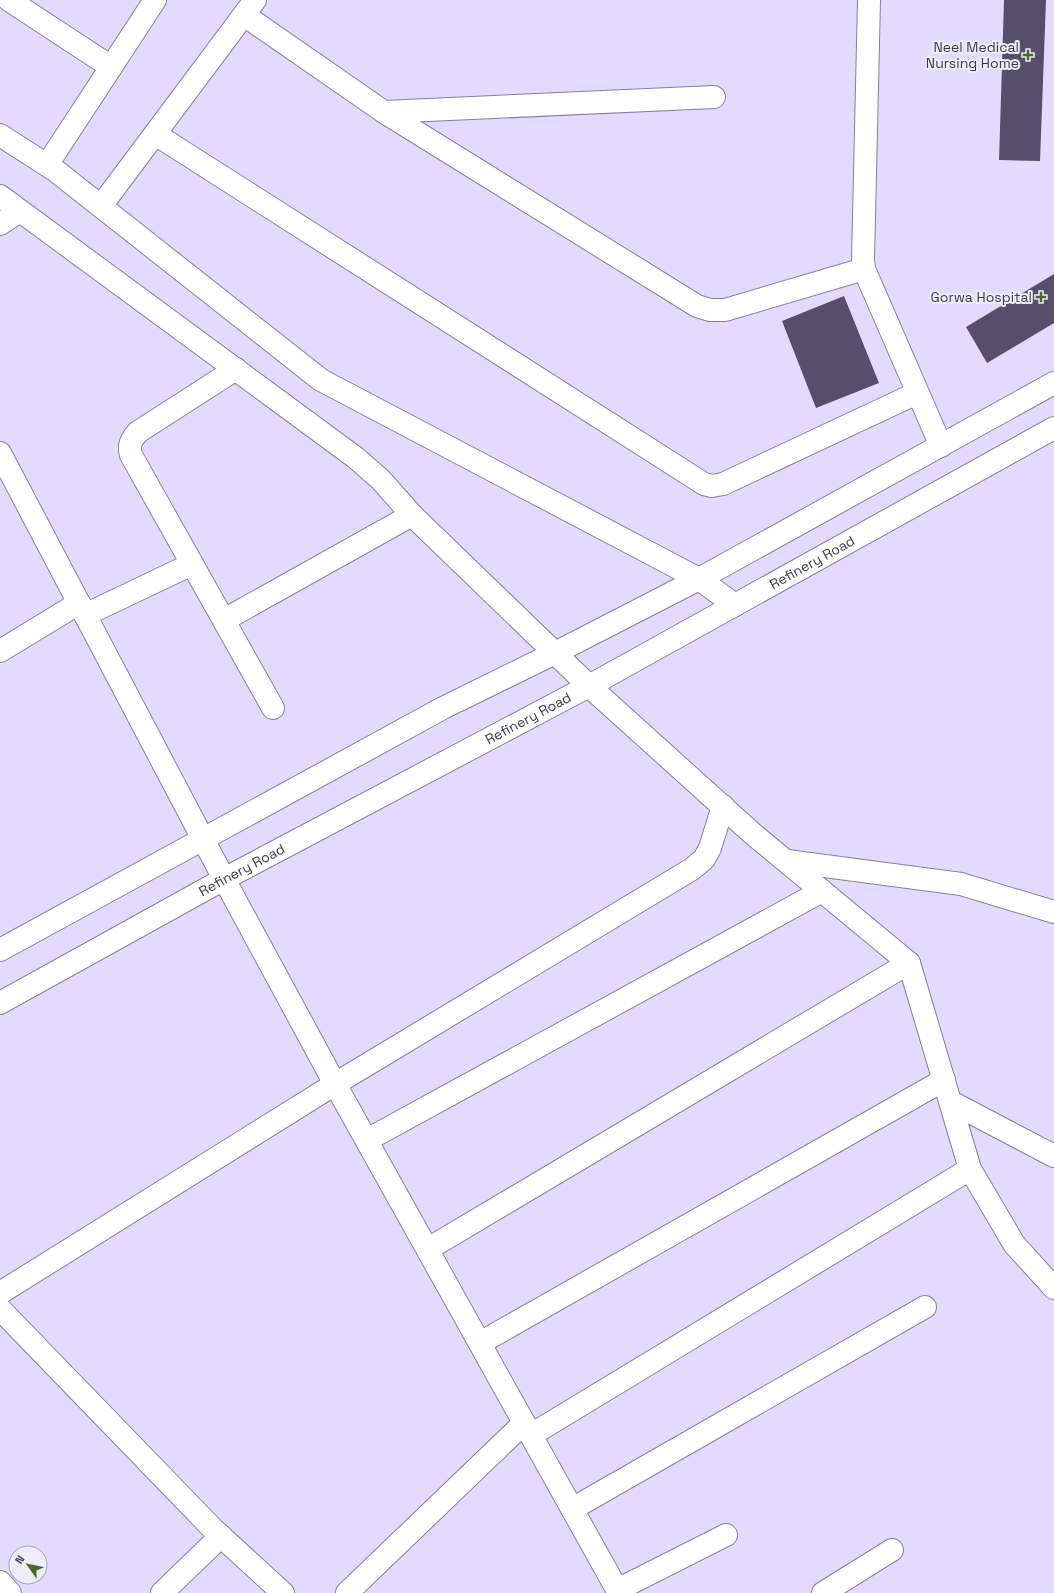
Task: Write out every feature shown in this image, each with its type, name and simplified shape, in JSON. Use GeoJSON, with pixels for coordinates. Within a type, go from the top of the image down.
{"type":"FeatureCollection","features":[{"type":"Feature","properties":{"kind":"street"},"geometry":{"type":"LineString","coordinates":[[9,0],[111,68]]}},
{"type":"Feature","properties":{"kind":"street"},"geometry":{"type":"LineString","coordinates":[[46,165],[156,0]]}},
{"type":"Feature","properties":{"kind":"street"},"geometry":{"type":"LineString","coordinates":[[869,0],[864,269],[941,446]]}},
{"type":"Feature","properties":{"kind":"street"},"geometry":{"type":"LineString","coordinates":[[101,206],[249,7],[384,112],[697,306],[710,310],[725,310],[864,269]]}},
{"type":"Feature","properties":{"kind":"street"},"geometry":{"type":"LineString","coordinates":[[384,112],[714,97]]}},
{"type":"Feature","properties":{"kind":"street"},"geometry":{"type":"LineString","coordinates":[[0,134],[46,165],[101,206],[321,380],[699,579],[735,605]]}},
{"type":"Feature","properties":{"kind":"street"},"geometry":{"type":"LineString","coordinates":[[155,134],[704,484],[712,486],[723,484],[917,393]]}},
{"type":"Feature","properties":{"kind":"street"},"geometry":{"type":"LineString","coordinates":[[0,196],[356,458],[381,480],[412,515],[589,686],[786,861],[908,963],[970,1169],[1014,1244],[1054,1288]]}},
{"type":"Feature","properties":{"kind":"street"},"geometry":{"type":"LineString","coordinates":[[0,224],[20,211]]}},
{"type":"Feature","properties":{"kind":"street"},"geometry":{"type":"LineString","coordinates":[[236,369],[138,432],[132,439],[129,446],[131,455],[273,708]]}},
{"type":"Feature","properties":{"kind":"street"},"geometry":{"type":"LineString","coordinates":[[0,950],[442,708],[555,654],[699,579],[1054,383]]}},
{"type":"Feature","properties":{"kind":"street","name":"Refinery Road"},"geometry":{"type":"LineString","coordinates":[[0,1003],[224,879],[589,686],[1054,428]]}},
{"type":"Feature","properties":{"kind":"street"},"geometry":{"type":"LineString","coordinates":[[0,453],[224,879],[335,1084],[618,1592],[726,1535]]}},
{"type":"Feature","properties":{"kind":"street"},"geometry":{"type":"LineString","coordinates":[[224,620],[412,515]]}},
{"type":"Feature","properties":{"kind":"street"},"geometry":{"type":"LineString","coordinates":[[0,651],[82,609],[192,564]]}},
{"type":"Feature","properties":{"kind":"street"},"geometry":{"type":"LineString","coordinates":[[0,1293],[335,1084],[692,869],[704,860],[710,848],[723,806]]}},
{"type":"Feature","properties":{"kind":"street"},"geometry":{"type":"LineString","coordinates":[[786,861],[961,884],[1054,912]]}},
{"type":"Feature","properties":{"kind":"street"},"geometry":{"type":"LineString","coordinates":[[367,1140],[822,891]]}},
{"type":"Feature","properties":{"kind":"street"},"geometry":{"type":"LineString","coordinates":[[428,1249],[908,963]]}},
{"type":"Feature","properties":{"kind":"street"},"geometry":{"type":"LineString","coordinates":[[480,1343],[944,1080]]}},
{"type":"Feature","properties":{"kind":"street"},"geometry":{"type":"LineString","coordinates":[[951,1102],[1054,1156]]}},
{"type":"Feature","properties":{"kind":"street"},"geometry":{"type":"LineString","coordinates":[[347,1593],[528,1429],[970,1169]]}},
{"type":"Feature","properties":{"kind":"street"},"geometry":{"type":"LineString","coordinates":[[572,1509],[925,1307]]}},
{"type":"Feature","properties":{"kind":"street"},"geometry":{"type":"LineString","coordinates":[[0,1309],[221,1536],[283,1593]]}},
{"type":"Feature","properties":{"kind":"street"},"geometry":{"type":"LineString","coordinates":[[162,1593],[221,1536]]}},
{"type":"Feature","properties":{"kind":"street"},"geometry":{"type":"LineString","coordinates":[[823,1593],[892,1550]]}},
{"type":"Feature","properties":{"kind":"street"},"geometry":{"type":"LineString","coordinates":[[0,1582],[10,1593]]}},
{"type":"Feature","properties":{"kind":"building"},"geometry":{"type":"Polygon","coordinates":[[[1004,0],[1046,0],[1040,161],[999,160],[1004,0]]]}},
{"type":"Feature","properties":{"kind":"building"},"geometry":{"type":"Polygon","coordinates":[[[1054,274],[1054,323],[987,363],[966,327],[1054,274]]]}},
{"type":"Feature","properties":{"kind":"building"},"geometry":{"type":"Polygon","coordinates":[[[844,296],[879,383],[816,408],[782,321],[844,296]]]}},
{"type":"Feature","properties":{"kind":"place","name":"Neel Medical Nursing Home"},"geometry":{"type":"Point","coordinates":[1028,55]}},
{"type":"Feature","properties":{"kind":"place","name":"Gorwa Hospital"},"geometry":{"type":"Point","coordinates":[1041,297]}}]}
